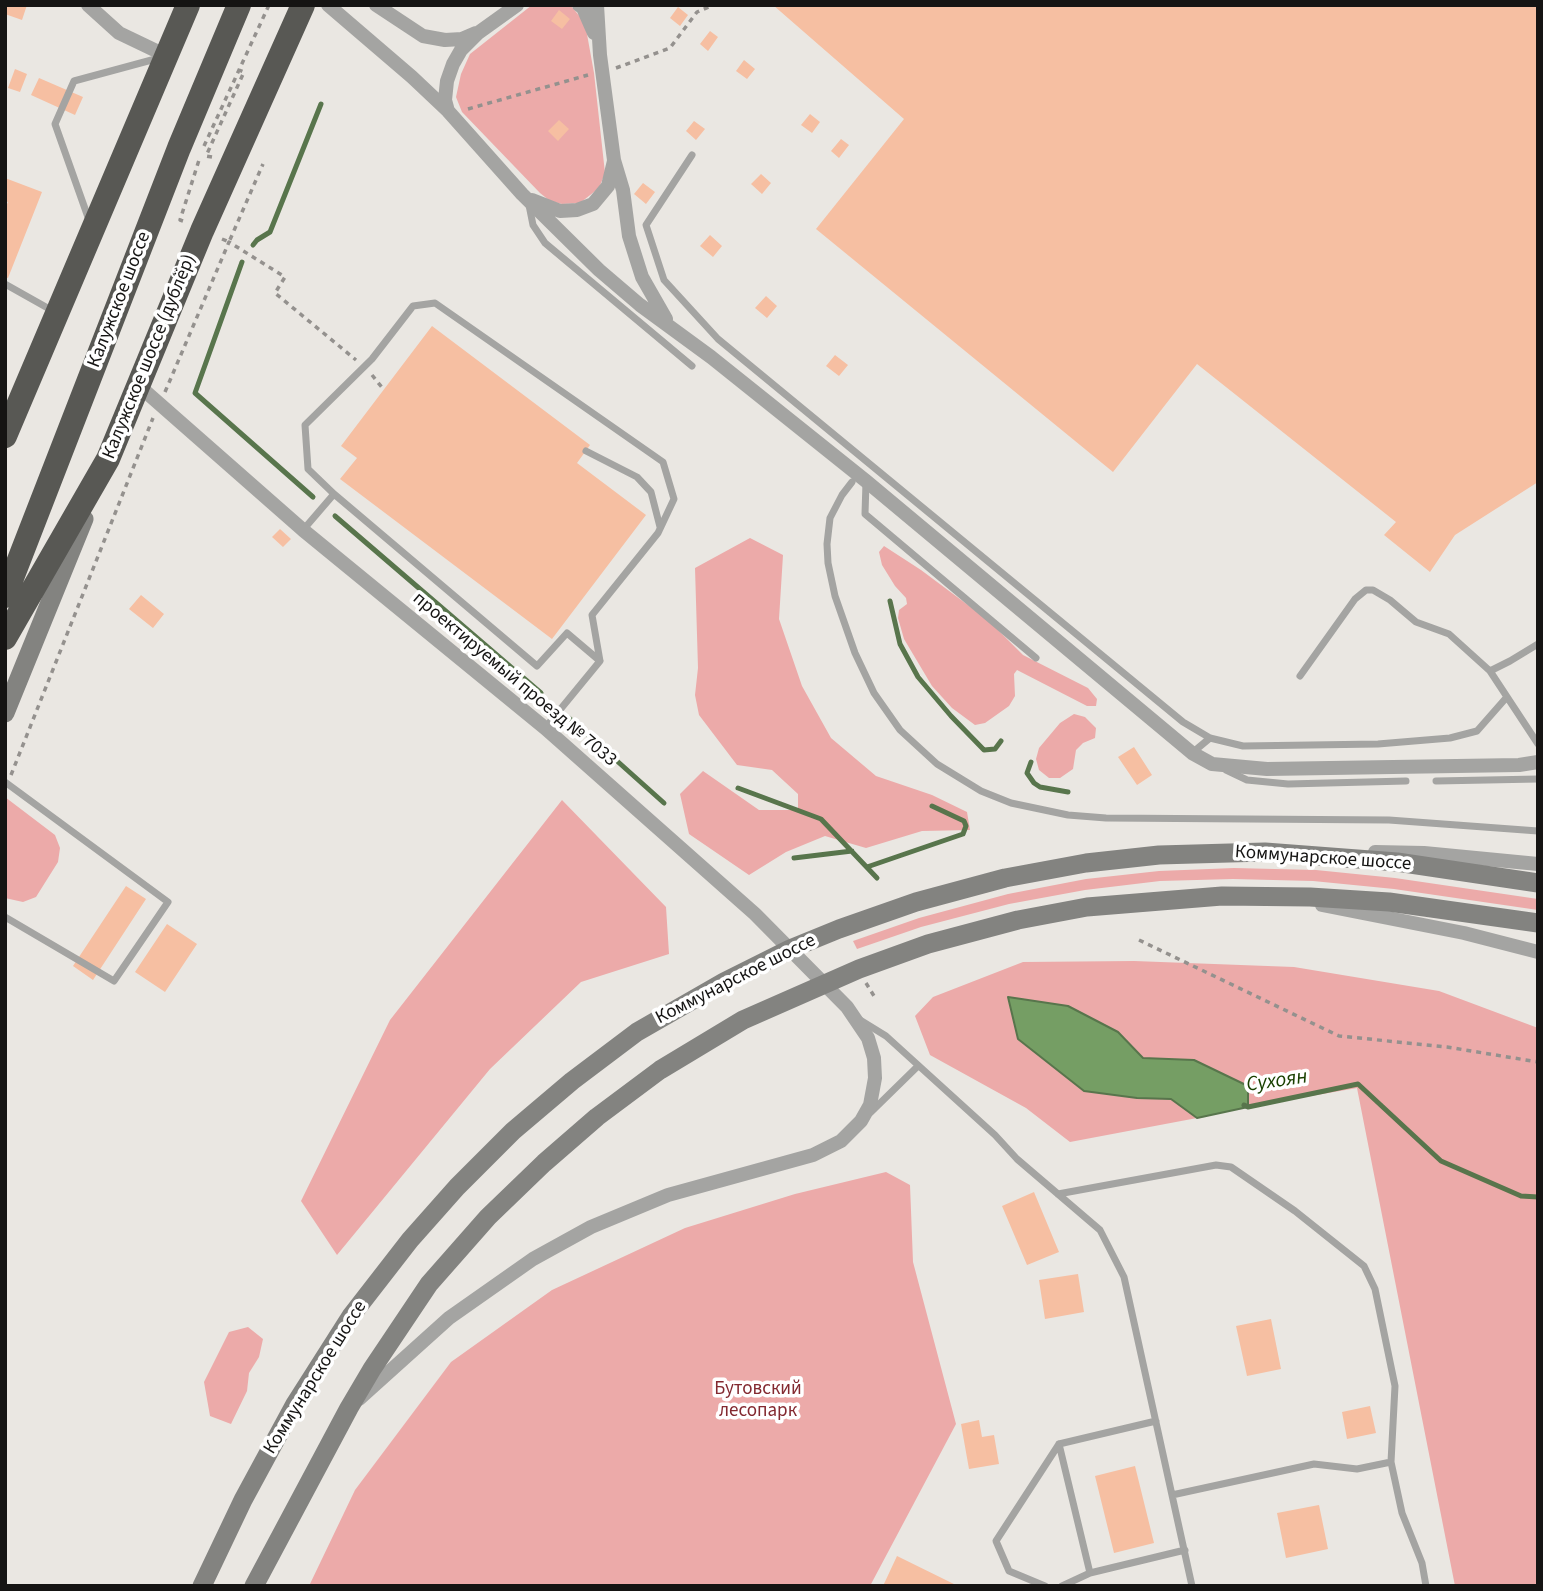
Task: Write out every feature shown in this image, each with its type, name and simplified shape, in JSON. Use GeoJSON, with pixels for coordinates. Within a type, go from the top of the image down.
{"type":"FeatureCollection","features":[{"type":"Feature","properties":{"kind":"highway"},"geometry":{"type":"LineString","coordinates":[[7,424],[93,231],[188,5]]}},
{"type":"Feature","properties":{"kind":"highway","name":"Калужское шоссе"},"geometry":{"type":"LineString","coordinates":[[5,596],[179,148],[239,5]]}},
{"type":"Feature","properties":{"kind":"highway","name":"Калужское шоссе (дублёр)"},"geometry":{"type":"LineString","coordinates":[[108,460],[202,231],[303,5]]}},
{"type":"Feature","properties":{"kind":"highway"},"geometry":{"type":"LineString","coordinates":[[5,638],[108,460]]}},
{"type":"Feature","properties":{"kind":"main road","name":"Калужское шоссе (дублёр)"},"geometry":{"type":"LineString","coordinates":[[5,713],[108,460]]}},
{"type":"Feature","properties":{"kind":"main road","name":"Коммунарское шоссе"},"geometry":{"type":"LineString","coordinates":[[202,1586],[243,1500],[295,1404],[351,1316],[410,1240],[457,1187],[523,1122],[572,1081],[637,1032],[724,982],[790,949],[916,902],[1005,878],[1086,863],[1159,855],[1265,852],[1397,862],[1538,883]]}},
{"type":"Feature","properties":{"kind":"main road","name":"Коммунарское шоссе"},"geometry":{"type":"LineString","coordinates":[[254,1586],[372,1368],[429,1284],[488,1217],[597,1117],[660,1070],[743,1020],[825,983],[928,944],[1087,907],[1222,896],[1276,897],[1389,902],[1538,923]]}},
{"type":"Feature","properties":{"kind":"street"},"geometry":{"type":"LineString","coordinates":[[88,5],[118,33],[167,56]]}},
{"type":"Feature","properties":{"kind":"street"},"geometry":{"type":"LineString","coordinates":[[381,8],[423,36],[445,40],[462,39],[483,29],[499,5]]}},
{"type":"Feature","properties":{"kind":"street"},"geometry":{"type":"LineString","coordinates":[[449,113],[445,100],[446,90],[453,64],[461,50],[483,29],[517,5]]}},
{"type":"Feature","properties":{"kind":"street"},"geometry":{"type":"LineString","coordinates":[[579,5],[591,23],[600,55]]}},
{"type":"Feature","properties":{"kind":"street"},"geometry":{"type":"LineString","coordinates":[[597,5],[600,55],[614,160],[629,236],[642,277],[653,300],[671,326]]}},
{"type":"Feature","properties":{"kind":"street"},"geometry":{"type":"LineString","coordinates":[[330,7],[412,77],[449,113],[525,198],[640,306],[671,326],[1192,753],[1212,764],[1267,769],[1520,765],[1538,762]]}},
{"type":"Feature","properties":{"kind":"street"},"geometry":{"type":"LineString","coordinates":[[525,198],[560,211],[577,210],[593,204],[608,186],[614,160]]}},
{"type":"Feature","properties":{"kind":"street","name":"проектируемый проезд № 7033"},"geometry":{"type":"LineString","coordinates":[[138,385],[303,530],[545,728],[754,914],[825,983],[869,1038],[875,1078],[870,1105],[860,1121]]}},
{"type":"Feature","properties":{"kind":"street"},"geometry":{"type":"LineString","coordinates":[[1265,852],[1424,853],[1538,864]]}},
{"type":"Feature","properties":{"kind":"street"},"geometry":{"type":"LineString","coordinates":[[1276,897],[1464,933],[1538,952]]}},
{"type":"Feature","properties":{"kind":"street"},"geometry":{"type":"LineString","coordinates":[[349,1408],[449,1318],[533,1259],[591,1227],[668,1195],[813,1155],[841,1141],[860,1121]]}},
{"type":"Feature","properties":{"kind":"lane"},"geometry":{"type":"LineString","coordinates":[[93,231],[55,124],[74,81],[167,56]]}},
{"type":"Feature","properties":{"kind":"lane"},"geometry":{"type":"LineString","coordinates":[[692,155],[646,225],[664,280],[718,339],[1183,722],[1210,738],[1243,746],[1378,744],[1450,738],[1476,731],[1507,698]]}},
{"type":"Feature","properties":{"kind":"lane"},"geometry":{"type":"LineString","coordinates":[[525,198],[533,225],[545,243],[692,366]]}},
{"type":"Feature","properties":{"kind":"lane"},"geometry":{"type":"LineString","coordinates":[[5,284],[57,313]]}},
{"type":"Feature","properties":{"kind":"lane"},"geometry":{"type":"LineString","coordinates":[[545,728],[600,660],[592,615],[660,528],[674,499],[663,462],[435,303],[412,306],[372,359],[305,425],[308,469],[537,666],[567,634],[600,660]]}},
{"type":"Feature","properties":{"kind":"lane"},"geometry":{"type":"LineString","coordinates":[[586,451],[637,477],[651,492],[660,528]]}},
{"type":"Feature","properties":{"kind":"lane"},"geometry":{"type":"LineString","coordinates":[[1036,658],[865,514],[859,481],[842,495],[830,518],[828,563],[835,596],[855,653],[874,693],[900,730],[937,764],[981,791],[1011,803],[1068,816],[1389,820],[1538,831]]}},
{"type":"Feature","properties":{"kind":"lane"},"geometry":{"type":"LineString","coordinates":[[303,530],[334,494]]}},
{"type":"Feature","properties":{"kind":"lane"},"geometry":{"type":"LineString","coordinates":[[1300,676],[1355,599],[1366,590],[1373,590],[1390,600],[1416,622],[1449,634],[1490,671],[1538,744]]}},
{"type":"Feature","properties":{"kind":"lane"},"geometry":{"type":"LineString","coordinates":[[1490,671],[1538,644]]}},
{"type":"Feature","properties":{"kind":"lane"},"geometry":{"type":"LineString","coordinates":[[1192,753],[1210,738]]}},
{"type":"Feature","properties":{"kind":"lane"},"geometry":{"type":"LineString","coordinates":[[1212,764],[1247,780],[1288,784],[1406,781]]}},
{"type":"Feature","properties":{"kind":"lane"},"geometry":{"type":"LineString","coordinates":[[1436,781],[1538,779]]}},
{"type":"Feature","properties":{"kind":"lane"},"geometry":{"type":"LineString","coordinates":[[5,917],[114,981],[168,902],[6,783]]}},
{"type":"Feature","properties":{"kind":"lane"},"geometry":{"type":"LineString","coordinates":[[854,1016],[886,1037],[995,1135],[1017,1159],[1100,1230],[1124,1277],[1192,1586]]}},
{"type":"Feature","properties":{"kind":"lane"},"geometry":{"type":"LineString","coordinates":[[860,1121],[918,1066]]}},
{"type":"Feature","properties":{"kind":"lane"},"geometry":{"type":"LineString","coordinates":[[1058,1194],[1216,1165],[1231,1167],[1295,1211],[1364,1266],[1375,1289],[1395,1386],[1391,1462],[1402,1513],[1422,1563],[1426,1586]]}},
{"type":"Feature","properties":{"kind":"lane"},"geometry":{"type":"LineString","coordinates":[[1045,1586],[1009,1571],[996,1541],[1059,1444],[1156,1421]]}},
{"type":"Feature","properties":{"kind":"lane"},"geometry":{"type":"LineString","coordinates":[[1059,1444],[1090,1573]]}},
{"type":"Feature","properties":{"kind":"lane"},"geometry":{"type":"LineString","coordinates":[[1172,1495],[1314,1464],[1357,1468],[1391,1462]]}},
{"type":"Feature","properties":{"kind":"lane"},"geometry":{"type":"LineString","coordinates":[[1062,1586],[1090,1573],[1185,1550]]}},
{"type":"Feature","properties":{"kind":"lane"},"geometry":{"type":"LineString","coordinates":[[1082,1577],[1083,1586]]}},
{"type":"Feature","properties":{"kind":"path"},"geometry":{"type":"LineString","coordinates":[[242,64],[269,5]]}},
{"type":"Feature","properties":{"kind":"path"},"geometry":{"type":"LineString","coordinates":[[449,113],[602,72],[670,48],[697,12],[713,5]]}},
{"type":"Feature","properties":{"kind":"path"},"geometry":{"type":"LineString","coordinates":[[239,70],[244,72],[206,156],[212,158],[252,69]]}},
{"type":"Feature","properties":{"kind":"path"},"geometry":{"type":"LineString","coordinates":[[6,783],[229,242],[285,277],[275,293],[364,366],[384,390]]}},
{"type":"Feature","properties":{"kind":"path"},"geometry":{"type":"LineString","coordinates":[[1139,940],[1339,1036],[1447,1047],[1538,1062]]}},
{"type":"Feature","properties":{"kind":"green space"},"geometry":{"type":"Polygon","coordinates":[[[532,5],[568,5],[585,23],[594,73],[605,173],[599,188],[580,203],[562,204],[550,201],[540,193],[462,112],[456,97],[461,74],[470,54],[532,5]]]}},
{"type":"Feature","properties":{"kind":"green space"},"geometry":{"type":"Polygon","coordinates":[[[750,538],[783,555],[779,619],[802,686],[831,738],[876,776],[932,795],[967,812],[970,830],[922,831],[866,848],[825,836],[786,852],[749,875],[689,834],[680,794],[703,771],[759,810],[798,810],[798,794],[772,770],[737,765],[699,715],[695,695],[698,668],[695,568],[750,538]]]}},
{"type":"Feature","properties":{"kind":"green space"},"geometry":{"type":"Polygon","coordinates":[[[884,546],[988,620],[1023,655],[1088,688],[1097,699],[1096,706],[1087,706],[1017,670],[1014,674],[1015,696],[1009,706],[985,723],[975,725],[952,708],[932,686],[904,639],[898,618],[899,610],[907,604],[906,598],[882,565],[879,552],[884,546]]]}},
{"type":"Feature","properties":{"kind":"green space"},"geometry":{"type":"Polygon","coordinates":[[[1074,714],[1085,717],[1096,728],[1095,738],[1083,743],[1076,750],[1073,769],[1060,778],[1049,778],[1039,770],[1036,759],[1039,748],[1060,723],[1074,714]]]}},
{"type":"Feature","properties":{"kind":"green space"},"geometry":{"type":"Polygon","coordinates":[[[5,797],[55,835],[60,848],[58,862],[36,897],[23,902],[5,898],[5,797]]]}},
{"type":"Feature","properties":{"kind":"green space"},"geometry":{"type":"Polygon","coordinates":[[[562,800],[666,907],[669,954],[581,982],[490,1069],[337,1255],[301,1201],[390,1020],[562,800]]]}},
{"type":"Feature","properties":{"kind":"green space"},"geometry":{"type":"Polygon","coordinates":[[[1234,868],[1316,870],[1395,878],[1538,899],[1538,910],[1394,889],[1313,881],[1160,881],[1085,890],[1009,904],[921,927],[857,949],[853,941],[919,918],[1008,894],[1086,879],[1159,871],[1234,868]]]}},
{"type":"Feature","properties":{"kind":"green space"},"geometry":{"type":"Polygon","coordinates":[[[1134,961],[1294,967],[1439,991],[1538,1028],[1538,1586],[1455,1586],[1357,1088],[1248,1107],[1248,1086],[1194,1060],[1143,1058],[1118,1032],[1068,1006],[1008,998],[1084,1091],[1137,1098],[1171,1099],[1197,1118],[1070,1142],[1026,1108],[930,1055],[915,1016],[933,997],[1023,962],[1134,961]]]}},
{"type":"Feature","properties":{"kind":"green space","name":"Бутовский лесопарк"},"geometry":{"type":"Polygon","coordinates":[[[886,1172],[910,1185],[913,1262],[956,1424],[870,1586],[309,1586],[355,1490],[451,1362],[552,1290],[685,1228],[795,1194],[886,1172]]]}},
{"type":"Feature","properties":{"kind":"green space"},"geometry":{"type":"Polygon","coordinates":[[[248,1327],[263,1339],[259,1357],[249,1373],[247,1391],[231,1424],[210,1416],[204,1382],[229,1332],[248,1327]]]}},
{"type":"Feature","properties":{"kind":"shaded area"},"geometry":{"type":"Polygon","coordinates":[[[1008,997],[1068,1006],[1118,1032],[1143,1058],[1194,1060],[1248,1086],[1248,1107],[1197,1118],[1171,1099],[1137,1098],[1084,1091],[1018,1039],[1008,997]]]}},
{"type":"Feature","properties":{"kind":"building"},"geometry":{"type":"Polygon","coordinates":[[[5,5],[27,5],[22,20],[5,14],[5,5]]]}},
{"type":"Feature","properties":{"kind":"building"},"geometry":{"type":"Polygon","coordinates":[[[773,5],[1538,5],[1538,482],[1455,535],[1430,572],[1384,535],[1396,522],[1197,364],[1113,472],[816,229],[904,119],[773,5]]]}},
{"type":"Feature","properties":{"kind":"building"},"geometry":{"type":"Polygon","coordinates":[[[678,7],[688,15],[680,26],[670,18],[678,7]]]}},
{"type":"Feature","properties":{"kind":"building"},"geometry":{"type":"Polygon","coordinates":[[[559,10],[570,19],[562,29],[551,21],[559,10]]]}},
{"type":"Feature","properties":{"kind":"building"},"geometry":{"type":"Polygon","coordinates":[[[710,31],[718,37],[708,51],[700,44],[710,31]]]}},
{"type":"Feature","properties":{"kind":"building"},"geometry":{"type":"Polygon","coordinates":[[[744,60],[755,69],[747,79],[736,71],[744,60]]]}},
{"type":"Feature","properties":{"kind":"building"},"geometry":{"type":"Polygon","coordinates":[[[15,69],[27,74],[20,92],[8,88],[15,69]]]}},
{"type":"Feature","properties":{"kind":"building"},"geometry":{"type":"Polygon","coordinates":[[[39,78],[83,97],[75,115],[31,95],[39,78]]]}},
{"type":"Feature","properties":{"kind":"building"},"geometry":{"type":"Polygon","coordinates":[[[810,114],[820,122],[812,133],[801,125],[810,114]]]}},
{"type":"Feature","properties":{"kind":"building"},"geometry":{"type":"Polygon","coordinates":[[[559,120],[569,129],[558,141],[548,131],[559,120]]]}},
{"type":"Feature","properties":{"kind":"building"},"geometry":{"type":"Polygon","coordinates":[[[694,121],[705,129],[696,140],[686,131],[694,121]]]}},
{"type":"Feature","properties":{"kind":"building"},"geometry":{"type":"Polygon","coordinates":[[[841,139],[849,145],[839,158],[831,151],[841,139]]]}},
{"type":"Feature","properties":{"kind":"building"},"geometry":{"type":"Polygon","coordinates":[[[761,174],[771,183],[762,194],[751,184],[761,174]]]}},
{"type":"Feature","properties":{"kind":"building"},"geometry":{"type":"Polygon","coordinates":[[[5,178],[42,192],[8,278],[5,277],[5,208],[8,202],[5,201],[5,178]]]}},
{"type":"Feature","properties":{"kind":"building"},"geometry":{"type":"Polygon","coordinates":[[[643,183],[655,192],[646,204],[634,194],[643,183]]]}},
{"type":"Feature","properties":{"kind":"building"},"geometry":{"type":"Polygon","coordinates":[[[710,235],[722,246],[713,257],[700,246],[710,235]]]}},
{"type":"Feature","properties":{"kind":"building"},"geometry":{"type":"Polygon","coordinates":[[[766,296],[777,306],[767,318],[755,308],[766,296]]]}},
{"type":"Feature","properties":{"kind":"building"},"geometry":{"type":"Polygon","coordinates":[[[432,326],[590,445],[577,463],[646,515],[552,639],[340,479],[357,458],[341,446],[432,326]]]}},
{"type":"Feature","properties":{"kind":"building"},"geometry":{"type":"Polygon","coordinates":[[[835,355],[848,365],[839,376],[826,366],[835,355]]]}},
{"type":"Feature","properties":{"kind":"building"},"geometry":{"type":"Polygon","coordinates":[[[280,529],[291,539],[283,547],[272,537],[280,529]]]}},
{"type":"Feature","properties":{"kind":"building"},"geometry":{"type":"Polygon","coordinates":[[[141,595],[164,614],[153,628],[129,609],[141,595]]]}},
{"type":"Feature","properties":{"kind":"building"},"geometry":{"type":"Polygon","coordinates":[[[1134,747],[1152,775],[1137,785],[1118,757],[1134,747]]]}},
{"type":"Feature","properties":{"kind":"building"},"geometry":{"type":"Polygon","coordinates":[[[126,886],[146,899],[93,980],[73,966],[126,886]]]}},
{"type":"Feature","properties":{"kind":"building"},"geometry":{"type":"Polygon","coordinates":[[[167,924],[197,944],[165,992],[135,972],[167,924]]]}},
{"type":"Feature","properties":{"kind":"building"},"geometry":{"type":"Polygon","coordinates":[[[1034,1192],[1059,1252],[1027,1265],[1002,1206],[1034,1192]]]}},
{"type":"Feature","properties":{"kind":"building"},"geometry":{"type":"Polygon","coordinates":[[[1078,1274],[1084,1312],[1045,1319],[1039,1280],[1078,1274]]]}},
{"type":"Feature","properties":{"kind":"building"},"geometry":{"type":"Polygon","coordinates":[[[1271,1319],[1281,1369],[1247,1376],[1236,1326],[1271,1319]]]}},
{"type":"Feature","properties":{"kind":"building"},"geometry":{"type":"Polygon","coordinates":[[[1370,1406],[1376,1433],[1347,1439],[1342,1412],[1370,1406]]]}},
{"type":"Feature","properties":{"kind":"building"},"geometry":{"type":"Polygon","coordinates":[[[979,1420],[982,1437],[994,1435],[999,1464],[969,1469],[961,1424],[979,1420]]]}},
{"type":"Feature","properties":{"kind":"building"},"geometry":{"type":"Polygon","coordinates":[[[1135,1466],[1154,1543],[1114,1553],[1095,1476],[1135,1466]]]}},
{"type":"Feature","properties":{"kind":"building"},"geometry":{"type":"Polygon","coordinates":[[[1319,1505],[1328,1549],[1286,1558],[1277,1513],[1319,1505]]]}},
{"type":"Feature","properties":{"kind":"building"},"geometry":{"type":"Polygon","coordinates":[[[897,1556],[958,1586],[883,1586],[897,1556]]]}},
{"type":"Feature","properties":{"kind":"waterway"},"geometry":{"type":"LineString","coordinates":[[253,245],[270,232],[321,104]]}},
{"type":"Feature","properties":{"kind":"waterway"},"geometry":{"type":"LineString","coordinates":[[242,262],[195,393],[313,497]]}},
{"type":"Feature","properties":{"kind":"waterway"},"geometry":{"type":"LineString","coordinates":[[335,516],[541,693]]}},
{"type":"Feature","properties":{"kind":"waterway"},"geometry":{"type":"LineString","coordinates":[[890,601],[900,644],[918,677],[984,750],[995,749],[1001,741]]}},
{"type":"Feature","properties":{"kind":"waterway"},"geometry":{"type":"LineString","coordinates":[[569,718],[664,803]]}},
{"type":"Feature","properties":{"kind":"waterway"},"geometry":{"type":"LineString","coordinates":[[1031,762],[1027,773],[1034,783],[1040,787],[1068,792]]}},
{"type":"Feature","properties":{"kind":"waterway"},"geometry":{"type":"LineString","coordinates":[[738,788],[821,819],[877,878]]}},
{"type":"Feature","properties":{"kind":"waterway"},"geometry":{"type":"LineString","coordinates":[[867,867],[963,834],[966,826],[964,821],[932,806]]}},
{"type":"Feature","properties":{"kind":"waterway"},"geometry":{"type":"LineString","coordinates":[[794,858],[852,851]]}},
{"type":"Feature","properties":{"kind":"waterway","name":"Сухоян"},"geometry":{"type":"LineString","coordinates":[[1244,1105],[1248,1107],[1358,1084],[1441,1161],[1521,1196],[1538,1197]]}}]}
